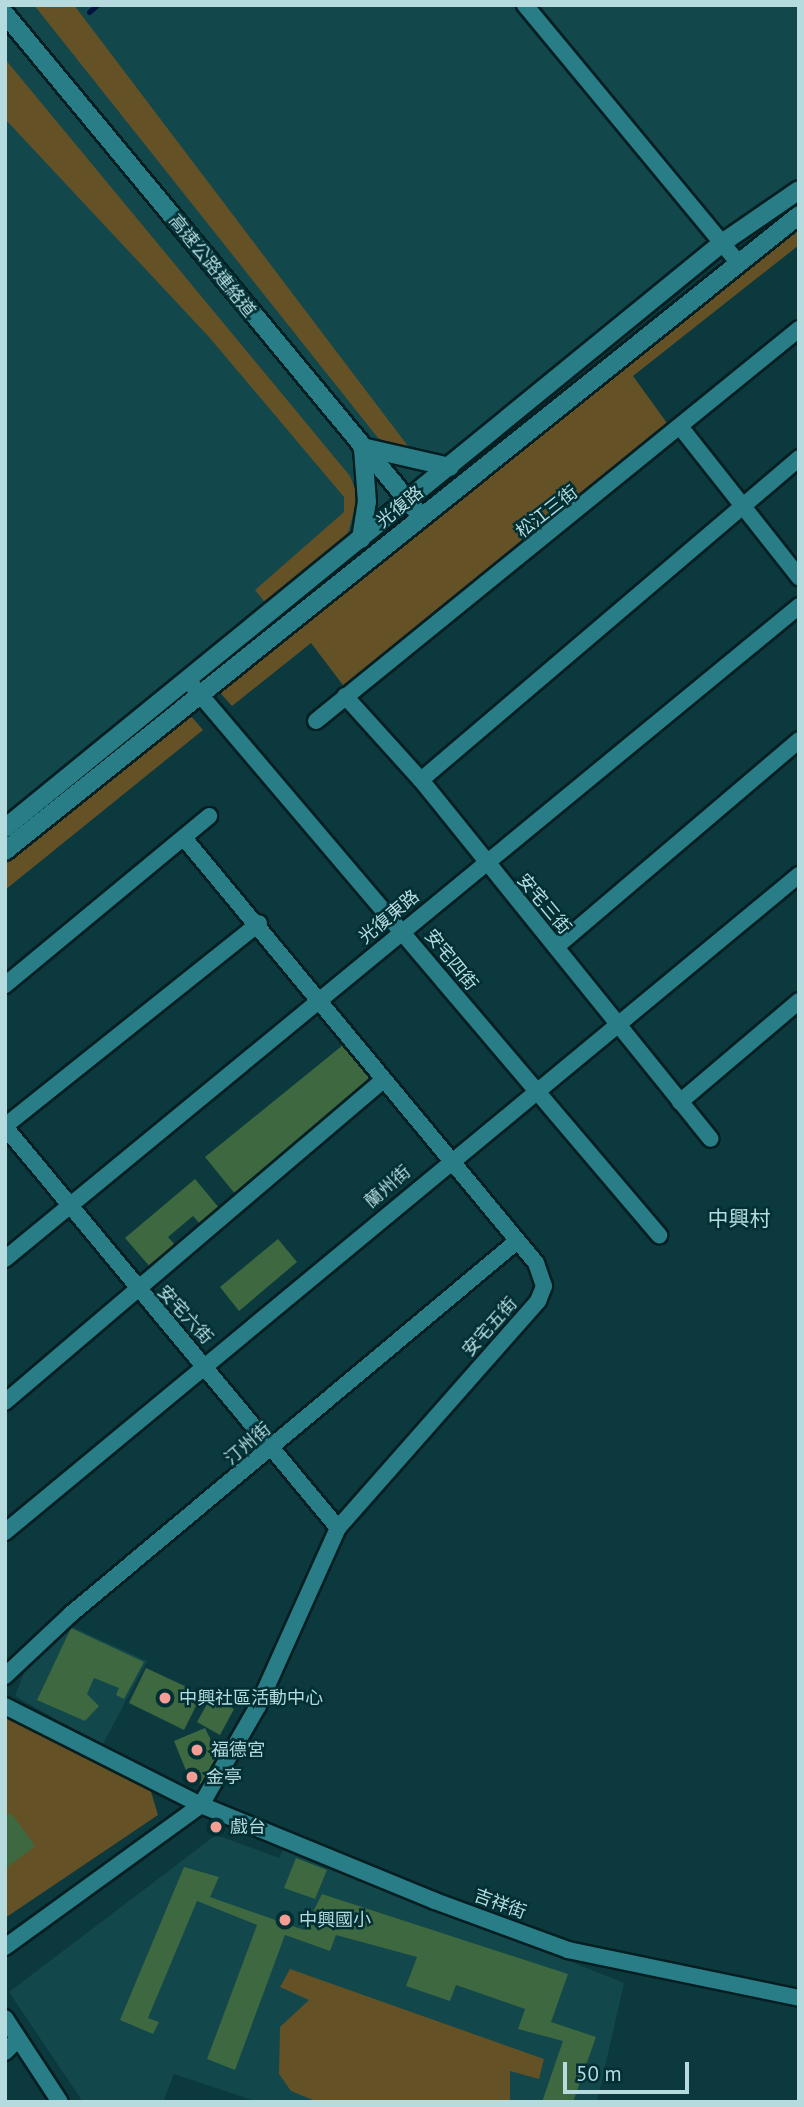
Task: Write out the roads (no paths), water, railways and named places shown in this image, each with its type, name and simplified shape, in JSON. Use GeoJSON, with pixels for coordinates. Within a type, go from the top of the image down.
{"type":"FeatureCollection","features":[{"type":"Feature","properties":{"kind":"street"},"geometry":{"type":"LineString","coordinates":[[525,5],[736,260]]}},
{"type":"Feature","properties":{"kind":"street","name":"高速公路連絡道"},"geometry":{"type":"LineString","coordinates":[[5,14],[362,448],[422,516]]}},
{"type":"Feature","properties":{"kind":"street","name":"光復路"},"geometry":{"type":"LineString","coordinates":[[5,851],[407,500],[722,243],[799,190]]}},
{"type":"Feature","properties":{"kind":"street","name":"光復路"},"geometry":{"type":"LineString","coordinates":[[5,828],[192,685],[422,516],[736,260],[799,215]]}},
{"type":"Feature","properties":{"kind":"street","name":"松江三街"},"geometry":{"type":"LineString","coordinates":[[316,721],[682,429],[799,329]]}},
{"type":"Feature","properties":{"kind":"street"},"geometry":{"type":"LineString","coordinates":[[682,429],[799,577]]}},
{"type":"Feature","properties":{"kind":"street"},"geometry":{"type":"LineString","coordinates":[[361,539],[362,448],[450,467]]}},
{"type":"Feature","properties":{"kind":"street"},"geometry":{"type":"LineString","coordinates":[[421,780],[799,458]]}},
{"type":"Feature","properties":{"kind":"street","name":"光復東路"},"geometry":{"type":"LineString","coordinates":[[5,1259],[403,932],[484,862],[799,606]]}},
{"type":"Feature","properties":{"kind":"street","name":"安宅四街"},"geometry":{"type":"LineString","coordinates":[[192,685],[403,932],[534,1093],[659,1235]]}},
{"type":"Feature","properties":{"kind":"street","name":"安宅三街"},"geometry":{"type":"LineString","coordinates":[[345,696],[421,780],[484,862],[711,1139]]}},
{"type":"Feature","properties":{"kind":"street"},"geometry":{"type":"LineString","coordinates":[[556,947],[799,740]]}},
{"type":"Feature","properties":{"kind":"street"},"geometry":{"type":"LineString","coordinates":[[5,985],[209,816]]}},
{"type":"Feature","properties":{"kind":"street","name":"安宅五街"},"geometry":{"type":"LineString","coordinates":[[184,838],[259,923],[384,1080],[536,1263],[544,1286],[538,1301],[338,1528],[258,1706],[201,1805]]}},
{"type":"Feature","properties":{"kind":"street","name":"蘭州街"},"geometry":{"type":"LineString","coordinates":[[5,1532],[449,1158],[619,1028],[799,875]]}},
{"type":"Feature","properties":{"kind":"street"},"geometry":{"type":"LineString","coordinates":[[5,1127],[259,923]]}},
{"type":"Feature","properties":{"kind":"street"},"geometry":{"type":"LineString","coordinates":[[680,1102],[799,1001]]}},
{"type":"Feature","properties":{"kind":"street"},"geometry":{"type":"LineString","coordinates":[[5,1402],[140,1293],[384,1080]]}},
{"type":"Feature","properties":{"kind":"street","name":"安宅六街"},"geometry":{"type":"LineString","coordinates":[[5,1127],[140,1293],[204,1366],[271,1451],[338,1528]]}},
{"type":"Feature","properties":{"kind":"street","name":"汀州街"},"geometry":{"type":"LineString","coordinates":[[5,1676],[71,1614],[271,1451],[516,1242]]}},
{"type":"Feature","properties":{"kind":"street","name":"吉祥街"},"geometry":{"type":"LineString","coordinates":[[5,1706],[201,1805],[568,1950],[799,1997]]}},
{"type":"Feature","properties":{"kind":"street"},"geometry":{"type":"LineString","coordinates":[[5,1947],[201,1805]]}},
{"type":"Feature","properties":{"kind":"street"},"geometry":{"type":"LineString","coordinates":[[5,2018],[60,2102]]}},
{"type":"Feature","properties":{"kind":"street"},"geometry":{"type":"LineString","coordinates":[[5,2052],[18,2039]]}},
{"type":"Feature","properties":{"kind":"waterway"},"geometry":{"type":"LineString","coordinates":[[89,12],[97,5]]}},
{"type":"Feature","properties":{"kind":"place","name":"中興社區活動中心"},"geometry":{"type":"Point","coordinates":[165,1698]}},
{"type":"Feature","properties":{"kind":"place","name":"福德宮"},"geometry":{"type":"Point","coordinates":[197,1750]}},
{"type":"Feature","properties":{"kind":"place","name":"金亭"},"geometry":{"type":"Point","coordinates":[192,1777]}},
{"type":"Feature","properties":{"kind":"place","name":"戲台"},"geometry":{"type":"Point","coordinates":[216,1827]}},
{"type":"Feature","properties":{"kind":"place","name":"中興國小"},"geometry":{"type":"Point","coordinates":[285,1920]}},
{"type":"Feature","properties":{"kind":"district","name":"中興村"},"geometry":{"type":"Point","coordinates":[739,1219]}}]}
